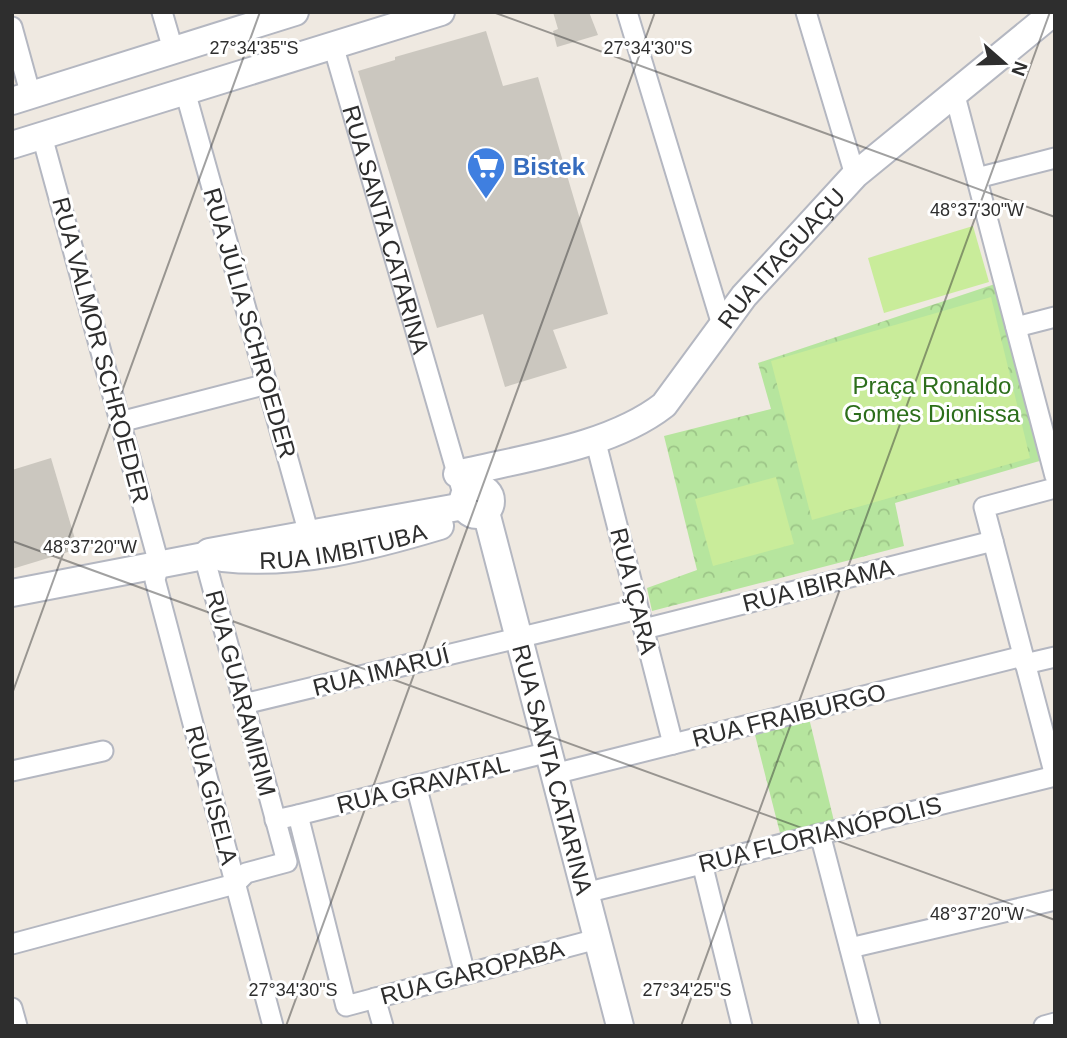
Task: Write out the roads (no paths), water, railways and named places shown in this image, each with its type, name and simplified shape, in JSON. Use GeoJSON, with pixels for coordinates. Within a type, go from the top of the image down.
{"type":"FeatureCollection","features":[{"type":"Feature","properties":{"kind":"main road"},"geometry":{"type":"LineString","coordinates":[[22,98],[174,53],[253,24],[295,12]]}},
{"type":"Feature","properties":{"kind":"main road"},"geometry":{"type":"LineString","coordinates":[[12,145],[441,12]]}},
{"type":"Feature","properties":{"kind":"main road","name":"RUA ITAGUAÇU"},"geometry":{"type":"LineString","coordinates":[[472,499],[496,465],[595,439],[636,424],[664,405],[769,266],[855,174],[1054,12]]}},
{"type":"Feature","properties":{"kind":"main road"},"geometry":{"type":"LineString","coordinates":[[253,24],[246,39],[244,54],[264,65]]}},
{"type":"Feature","properties":{"kind":"main road"},"geometry":{"type":"LineString","coordinates":[[12,593],[204,556],[209,552],[312,545],[472,499]]}},
{"type":"Feature","properties":{"kind":"main road","name":"RUA SANTA CATARINA"},"geometry":{"type":"LineString","coordinates":[[472,499],[519,638],[620,1026]]}},
{"type":"Feature","properties":{"kind":"street"},"geometry":{"type":"LineString","coordinates":[[162,12],[174,53]]}},
{"type":"Feature","properties":{"kind":"street"},"geometry":{"type":"LineString","coordinates":[[627,12],[722,325]]}},
{"type":"Feature","properties":{"kind":"street"},"geometry":{"type":"LineString","coordinates":[[806,12],[855,174]]}},
{"type":"Feature","properties":{"kind":"street"},"geometry":{"type":"LineString","coordinates":[[12,27],[22,98]]}},
{"type":"Feature","properties":{"kind":"street","name":"RUA SANTA CATARINA"},"geometry":{"type":"LineString","coordinates":[[333,45],[472,499]]}},
{"type":"Feature","properties":{"kind":"street","name":"RUA JÚLIA SCHROEDER"},"geometry":{"type":"LineString","coordinates":[[185,91],[312,545]]}},
{"type":"Feature","properties":{"kind":"street"},"geometry":{"type":"LineString","coordinates":[[954,93],[1055,476]]}},
{"type":"Feature","properties":{"kind":"street","name":"RUA VALMOR SCHROEDER"},"geometry":{"type":"LineString","coordinates":[[42,136],[159,564]]}},
{"type":"Feature","properties":{"kind":"street"},"geometry":{"type":"LineString","coordinates":[[977,178],[1055,158]]}},
{"type":"Feature","properties":{"kind":"street"},"geometry":{"type":"LineString","coordinates":[[1016,327],[1055,317]]}},
{"type":"Feature","properties":{"kind":"street"},"geometry":{"type":"LineString","coordinates":[[120,422],[267,384]]}},
{"type":"Feature","properties":{"kind":"street","name":"RUA IÇARA"},"geometry":{"type":"LineString","coordinates":[[595,439],[673,744]]}},
{"type":"Feature","properties":{"kind":"street"},"geometry":{"type":"LineString","coordinates":[[1055,488],[984,507],[1055,776]]}},
{"type":"Feature","properties":{"kind":"street","name":"RUA IBIRAMA"},"geometry":{"type":"LineString","coordinates":[[644,629],[993,541]]}},
{"type":"Feature","properties":{"kind":"street","name":"RUA GUARAMIRIM"},"geometry":{"type":"LineString","coordinates":[[204,556],[275,820],[298,815],[346,1006]]}},
{"type":"Feature","properties":{"kind":"street","name":"RUA GISELA"},"geometry":{"type":"LineString","coordinates":[[159,564],[155,580],[272,1026]]}},
{"type":"Feature","properties":{"kind":"street","name":"RUA IMARUÍ"},"geometry":{"type":"LineString","coordinates":[[244,704],[638,608]]}},
{"type":"Feature","properties":{"kind":"street","name":"RUA FRAIBURGO"},"geometry":{"type":"LineString","coordinates":[[551,763],[673,744],[1024,660],[1055,657]]}},
{"type":"Feature","properties":{"kind":"street"},"geometry":{"type":"LineString","coordinates":[[12,771],[103,751]]}},
{"type":"Feature","properties":{"kind":"street","name":"RUA GRAVATAL"},"geometry":{"type":"LineString","coordinates":[[298,815],[416,785],[551,763]]}},
{"type":"Feature","properties":{"kind":"street","name":"RUA FLORIANÓPOLIS"},"geometry":{"type":"LineString","coordinates":[[585,892],[1055,776]]}},
{"type":"Feature","properties":{"kind":"street"},"geometry":{"type":"LineString","coordinates":[[416,785],[465,974]]}},
{"type":"Feature","properties":{"kind":"street"},"geometry":{"type":"LineString","coordinates":[[12,944],[235,884],[246,873],[287,862],[275,820]]}},
{"type":"Feature","properties":{"kind":"street"},"geometry":{"type":"LineString","coordinates":[[820,834],[870,1026]]}},
{"type":"Feature","properties":{"kind":"street"},"geometry":{"type":"LineString","coordinates":[[702,863],[742,1026]]}},
{"type":"Feature","properties":{"kind":"street"},"geometry":{"type":"LineString","coordinates":[[850,948],[1055,900]]}},
{"type":"Feature","properties":{"kind":"street","name":"RUA GAROPABA"},"geometry":{"type":"LineString","coordinates":[[346,1006],[597,939]]}},
{"type":"Feature","properties":{"kind":"street"},"geometry":{"type":"LineString","coordinates":[[375,998],[383,1026]]}},
{"type":"Feature","properties":{"kind":"street"},"geometry":{"type":"LineString","coordinates":[[12,1008],[17,1026]]}},
{"type":"Feature","properties":{"kind":"street"},"geometry":{"type":"LineString","coordinates":[[1044,1026],[1055,1023]]}},
{"type":"Feature","properties":{"kind":"place","name":"Bistek"},"geometry":{"type":"Point","coordinates":[486,200]}},
{"type":"Feature","properties":{"kind":"park label","name":"Praça Ronaldo Gomes Dionissa"},"geometry":{"type":"Point","coordinates":[932,399]}}]}
